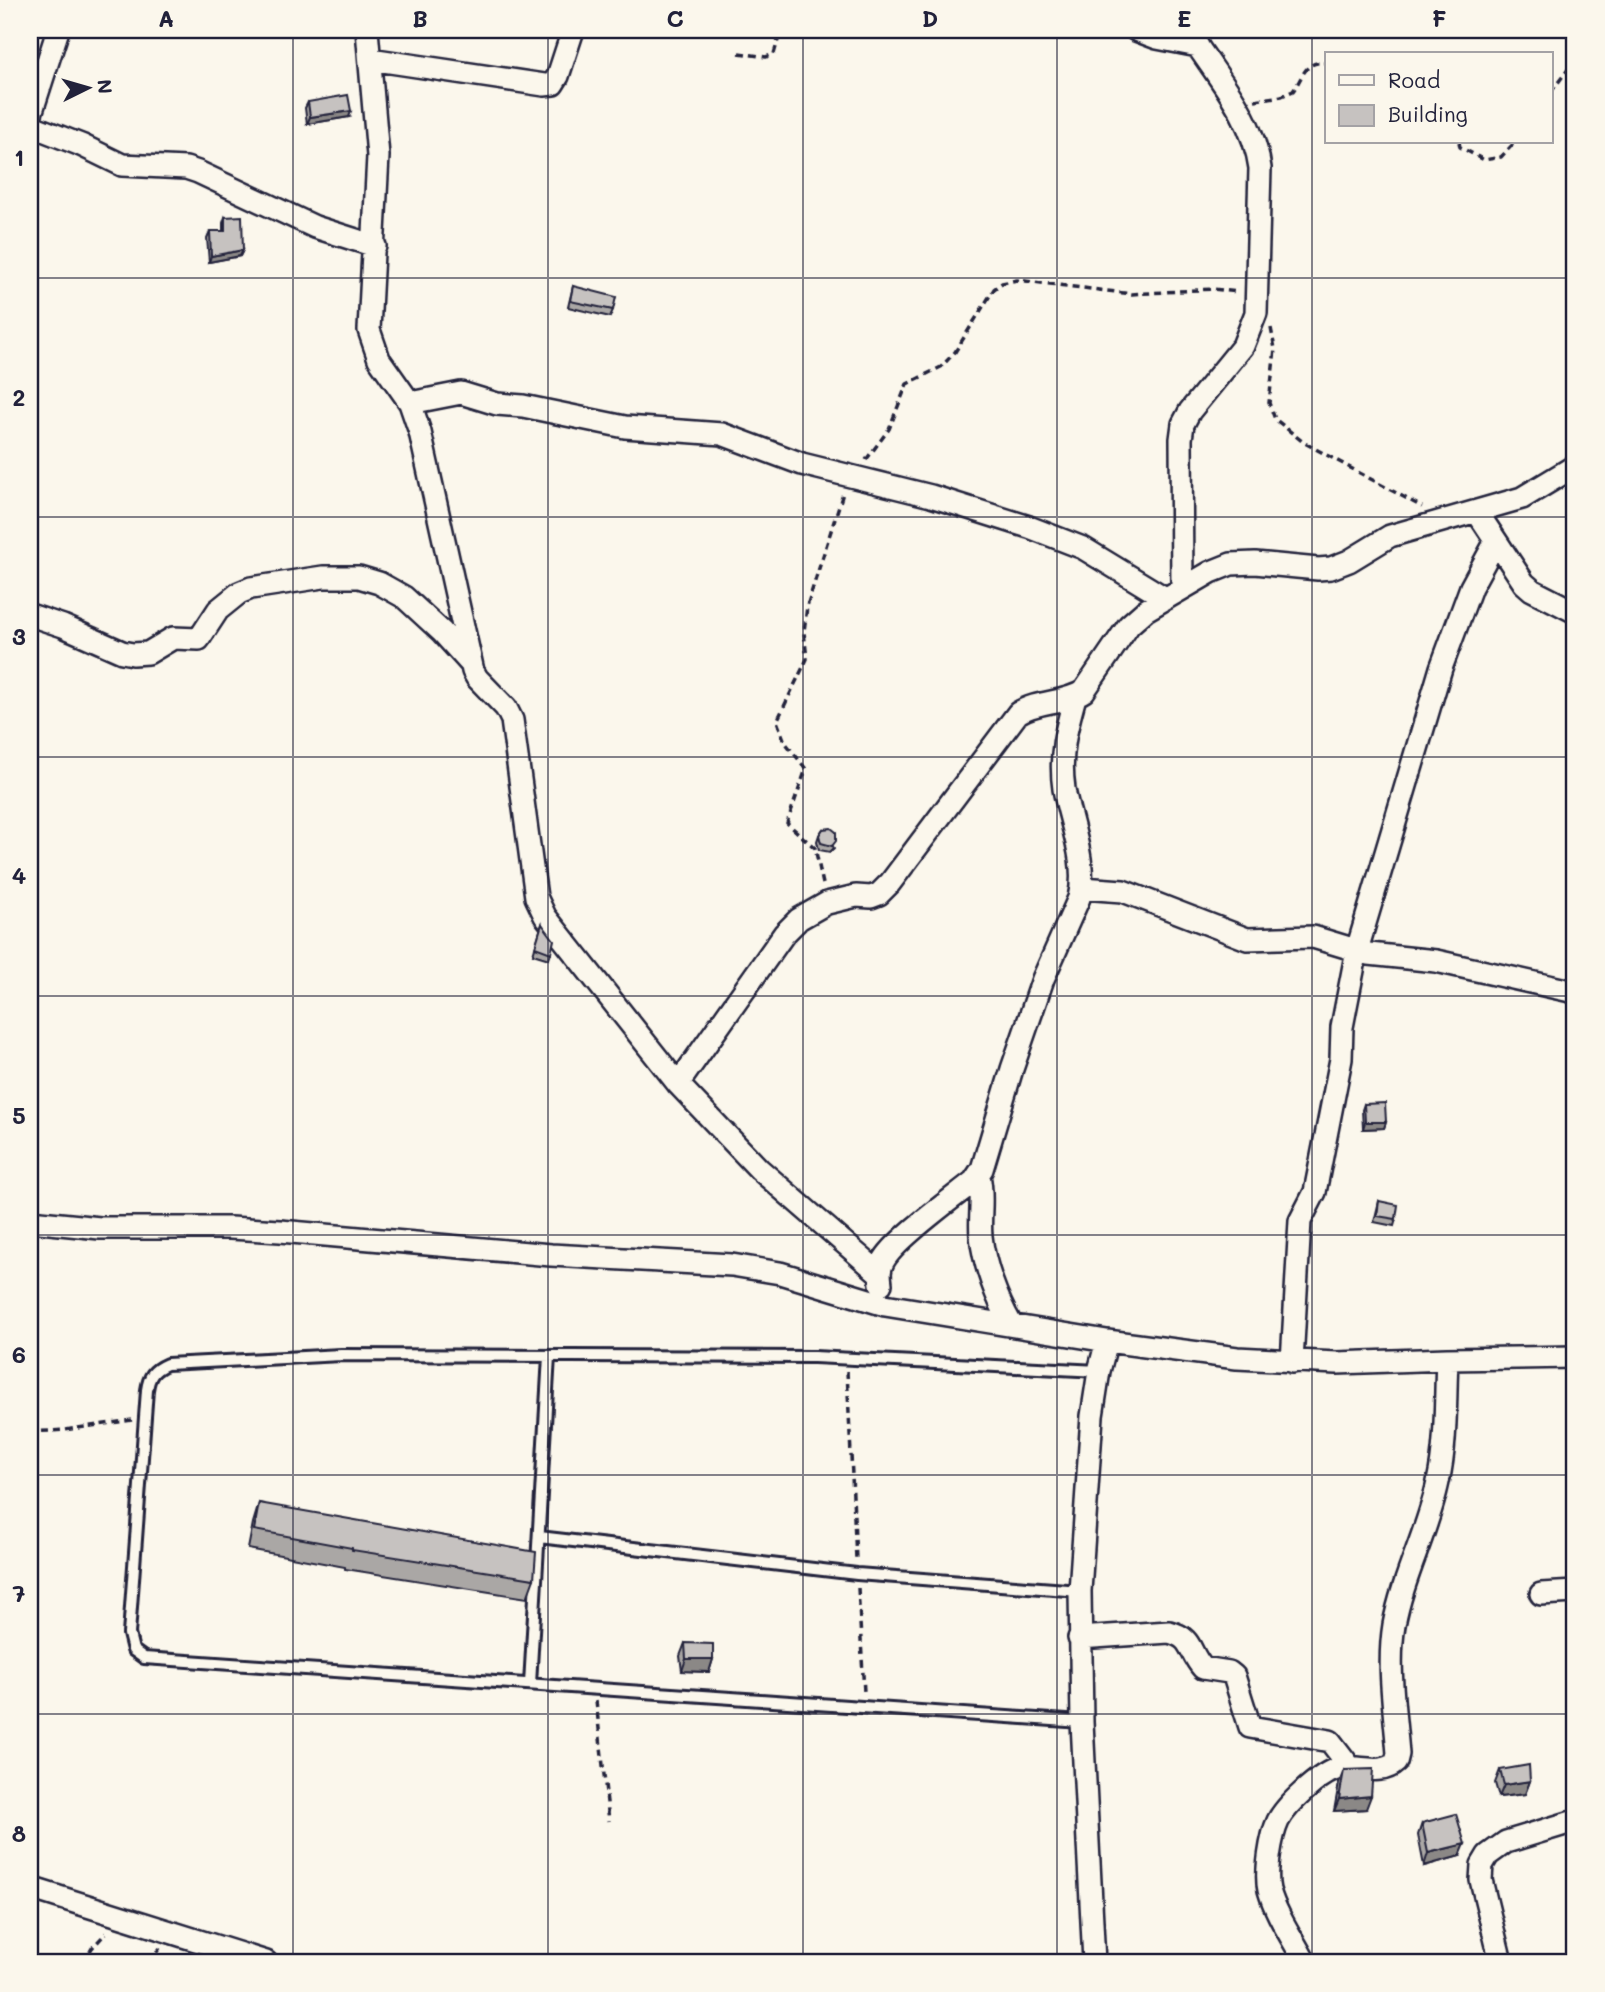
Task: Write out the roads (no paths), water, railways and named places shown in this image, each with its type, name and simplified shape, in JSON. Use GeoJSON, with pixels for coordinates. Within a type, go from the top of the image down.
{"type":"FeatureCollection","features":[{"type":"Feature","properties":{"kind":"street"},"geometry":{"type":"LineString","coordinates":[[30,117],[58,30]]}},
{"type":"Feature","properties":{"kind":"street"},"geometry":{"type":"LineString","coordinates":[[367,30],[378,156],[369,330],[379,359],[410,403],[427,462],[470,663],[477,678],[510,713],[534,885],[540,906],[604,993],[678,1084],[759,1168],[879,1273]]}},
{"type":"Feature","properties":{"kind":"street"},"geometry":{"type":"LineString","coordinates":[[370,59],[544,85],[553,84],[573,30]]}},
{"type":"Feature","properties":{"kind":"street"},"geometry":{"type":"LineString","coordinates":[[1136,30],[1157,38],[1192,38],[1251,128],[1260,168],[1256,313],[1243,346],[1189,411],[1183,424],[1173,593]]}},
{"type":"Feature","properties":{"kind":"street"},"geometry":{"type":"LineString","coordinates":[[30,125],[122,165],[186,168],[198,172],[315,227],[375,246]]}},
{"type":"Feature","properties":{"kind":"street"},"geometry":{"type":"LineString","coordinates":[[410,403],[461,393],[497,404],[625,427],[711,432],[745,441],[802,464],[989,512],[1083,548],[1173,593]]}},
{"type":"Feature","properties":{"kind":"street"},"geometry":{"type":"LineString","coordinates":[[678,1084],[784,934],[799,919],[827,903],[879,894],[1018,713],[1026,708],[1075,697],[1084,691],[1129,625],[1173,593],[1231,564],[1331,568],[1349,561],[1390,536],[1522,498],[1575,466]]}},
{"type":"Feature","properties":{"kind":"street"},"geometry":{"type":"LineString","coordinates":[[1477,512],[1524,583],[1532,590],[1575,612]]}},
{"type":"Feature","properties":{"kind":"street"},"geometry":{"type":"LineString","coordinates":[[1292,1362],[1300,1221],[1315,1192],[1341,1059],[1342,1027],[1357,950],[1446,655],[1471,587],[1496,541]]}},
{"type":"Feature","properties":{"kind":"street"},"geometry":{"type":"LineString","coordinates":[[30,615],[63,626],[122,652],[143,654],[173,638],[199,639],[218,610],[239,593],[251,588],[323,577],[359,577],[379,583],[404,597],[442,632],[470,663]]}},
{"type":"Feature","properties":{"kind":"street"},"geometry":{"type":"LineString","coordinates":[[885,1305],[879,1273],[881,1265],[892,1250],[979,1176],[1043,979],[1082,888],[1079,859],[1064,789],[1062,763],[1063,741],[1075,697]]}},
{"type":"Feature","properties":{"kind":"street"},"geometry":{"type":"LineString","coordinates":[[1082,888],[1123,891],[1247,939],[1313,937],[1368,954],[1436,961],[1575,992]]}},
{"type":"Feature","properties":{"kind":"street"},"geometry":{"type":"LineString","coordinates":[[979,1176],[983,1247],[1002,1309],[1011,1324]]}},
{"type":"Feature","properties":{"kind":"street"},"geometry":{"type":"LineString","coordinates":[[30,1221],[100,1228],[280,1231],[551,1255],[732,1265],[780,1273],[885,1305],[1107,1341],[1292,1362],[1575,1357]]}},
{"type":"Feature","properties":{"kind":"street"},"geometry":{"type":"LineString","coordinates":[[1094,1962],[1079,1638],[1091,1430],[1099,1371],[1107,1341]]}},
{"type":"Feature","properties":{"kind":"street"},"geometry":{"type":"LineString","coordinates":[[1305,1962],[1276,1908],[1268,1887],[1268,1869],[1274,1837],[1283,1814],[1311,1785],[1334,1770],[1350,1767],[1387,1768],[1396,1762],[1398,1754],[1392,1659],[1394,1628],[1400,1599],[1439,1480],[1447,1359]]}},
{"type":"Feature","properties":{"kind":"street"},"geometry":{"type":"LineString","coordinates":[[1541,1594],[1575,1592]]}},
{"type":"Feature","properties":{"kind":"street"},"geometry":{"type":"LineString","coordinates":[[1079,1638],[1168,1632],[1185,1638],[1203,1668],[1229,1672],[1234,1676],[1250,1727],[1330,1741],[1350,1767]]}},
{"type":"Feature","properties":{"kind":"street"},"geometry":{"type":"LineString","coordinates":[[1501,1962],[1481,1880],[1482,1865],[1488,1855],[1506,1842],[1575,1821]]}},
{"type":"Feature","properties":{"kind":"street"},"geometry":{"type":"LineString","coordinates":[[30,1888],[266,1962]]}},
{"type":"Feature","properties":{"kind":"lane"},"geometry":{"type":"LineString","coordinates":[[1082,1722],[144,1658],[138,1655],[130,1644],[129,1634],[149,1378],[156,1369],[167,1364],[341,1355],[549,1356],[846,1359],[1099,1371]]}},
{"type":"Feature","properties":{"kind":"lane"},"geometry":{"type":"LineString","coordinates":[[530,1684],[549,1356]]}},
{"type":"Feature","properties":{"kind":"lane"},"geometry":{"type":"LineString","coordinates":[[539,1537],[857,1574],[1080,1591]]}}]}
